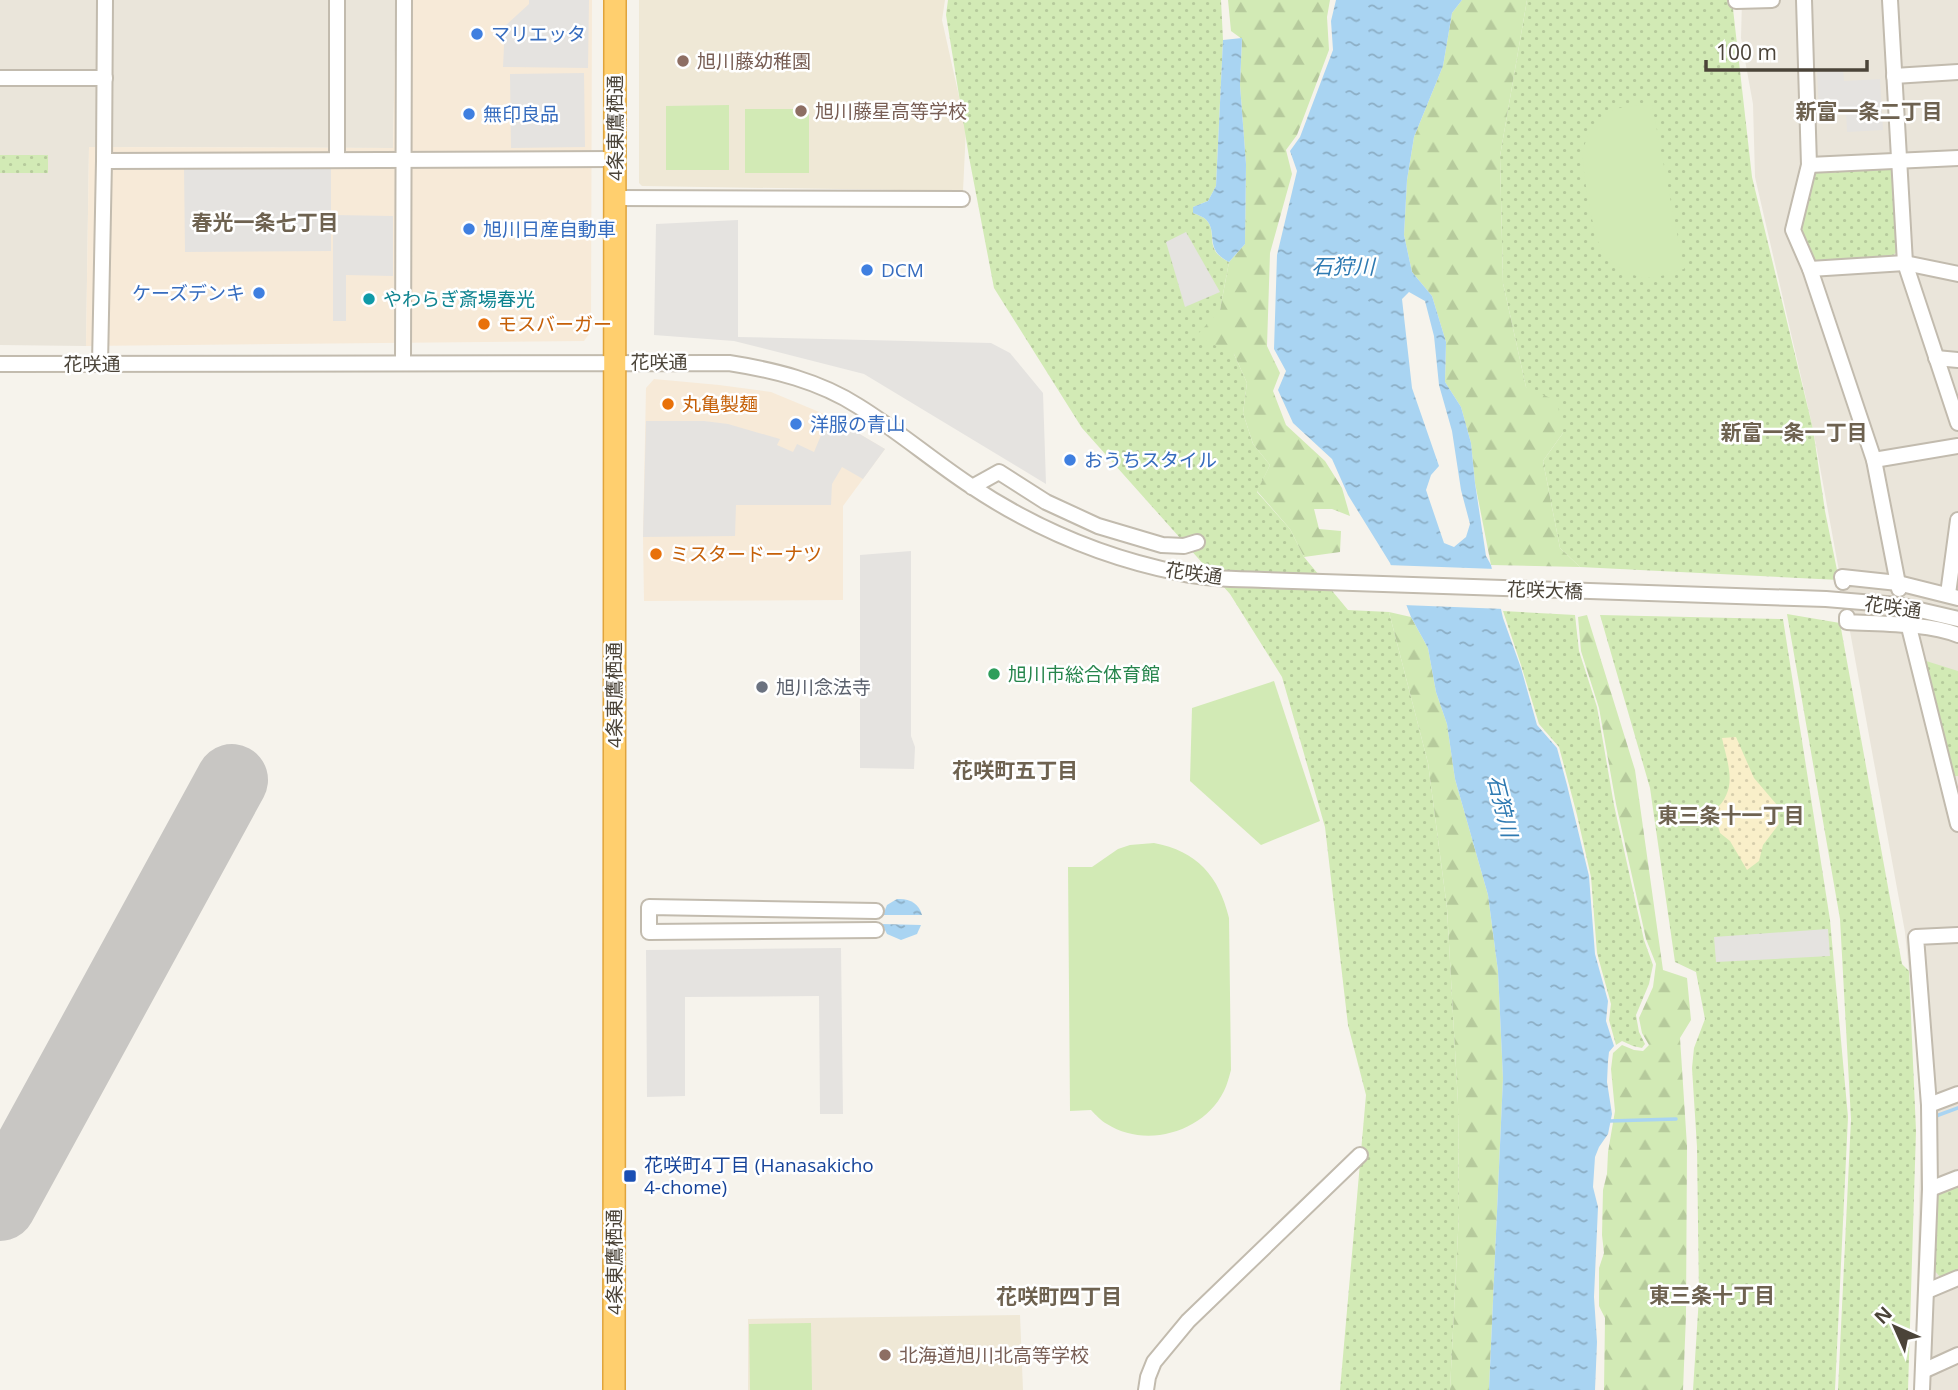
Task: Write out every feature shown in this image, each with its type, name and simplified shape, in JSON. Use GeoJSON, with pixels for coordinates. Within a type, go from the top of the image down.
{"type":"FeatureCollection","features":[{"type":"Feature","properties":{"kind":"highway","name":"4条東鷹栖通"},"geometry":{"type":"LineString","coordinates":[[614,1390],[615,0]]}},
{"type":"Feature","properties":{"kind":"street"},"geometry":{"type":"LineString","coordinates":[[100,364],[105,0]]}},
{"type":"Feature","properties":{"kind":"street"},"geometry":{"type":"LineString","coordinates":[[337,0],[337,160]]}},
{"type":"Feature","properties":{"kind":"street"},"geometry":{"type":"LineString","coordinates":[[403,362],[404,0]]}},
{"type":"Feature","properties":{"kind":"street"},"geometry":{"type":"LineString","coordinates":[[1736,1],[1772,0]]}},
{"type":"Feature","properties":{"kind":"street"},"geometry":{"type":"LineString","coordinates":[[1804,0],[1809,166],[1793,230],[1810,269],[1874,460],[1899,586]]}},
{"type":"Feature","properties":{"kind":"street"},"geometry":{"type":"LineString","coordinates":[[1890,0],[1905,263],[1958,423]]}},
{"type":"Feature","properties":{"kind":"street"},"geometry":{"type":"LineString","coordinates":[[1894,76],[1958,72]]}},
{"type":"Feature","properties":{"kind":"street"},"geometry":{"type":"LineString","coordinates":[[0,78],[105,78]]}},
{"type":"Feature","properties":{"kind":"street"},"geometry":{"type":"LineString","coordinates":[[1809,166],[1958,158]]}},
{"type":"Feature","properties":{"kind":"street"},"geometry":{"type":"LineString","coordinates":[[104,160],[615,159]]}},
{"type":"Feature","properties":{"kind":"street"},"geometry":{"type":"LineString","coordinates":[[615,198],[962,200]]}},
{"type":"Feature","properties":{"kind":"street"},"geometry":{"type":"LineString","coordinates":[[1810,269],[1905,263],[1958,274]]}},
{"type":"Feature","properties":{"kind":"street"},"geometry":{"type":"LineString","coordinates":[[1936,358],[1958,360]]}},
{"type":"Feature","properties":{"kind":"street","name":"花咲通"},"geometry":{"type":"LineString","coordinates":[[0,364],[614,362],[729,363],[761,368],[796,377],[858,406],[972,486],[1026,519],[1078,543],[1124,560],[1182,574],[1264,580]]}},
{"type":"Feature","properties":{"kind":"street"},"geometry":{"type":"LineString","coordinates":[[1874,460],[1958,446]]}},
{"type":"Feature","properties":{"kind":"street"},"geometry":{"type":"LineString","coordinates":[[972,486],[999,472],[1046,502],[1098,526],[1162,545],[1184,546],[1197,542]]}},
{"type":"Feature","properties":{"kind":"street"},"geometry":{"type":"LineString","coordinates":[[1843,582],[1842,577],[1953,596],[1958,520]]}},
{"type":"Feature","properties":{"kind":"street","name":"花咲大橋"},"geometry":{"type":"LineString","coordinates":[[1264,580],[1826,599]]}},
{"type":"Feature","properties":{"kind":"street","name":"花咲通"},"geometry":{"type":"LineString","coordinates":[[1826,599],[1898,605],[1958,619]]}},
{"type":"Feature","properties":{"kind":"street"},"geometry":{"type":"LineString","coordinates":[[1847,617],[1847,622],[1908,622],[1958,635]]}},
{"type":"Feature","properties":{"kind":"street"},"geometry":{"type":"LineString","coordinates":[[1908,622],[1958,817]]}},
{"type":"Feature","properties":{"kind":"street"},"geometry":{"type":"LineString","coordinates":[[876,911],[649,907],[649,932],[876,930]]}},
{"type":"Feature","properties":{"kind":"street"},"geometry":{"type":"LineString","coordinates":[[1922,1390],[1930,1189],[1929,1105],[1916,937],[1958,935]]}},
{"type":"Feature","properties":{"kind":"street"},"geometry":{"type":"LineString","coordinates":[[1929,1105],[1958,1094]]}},
{"type":"Feature","properties":{"kind":"street"},"geometry":{"type":"LineString","coordinates":[[1146,1390],[1154,1362],[1188,1321],[1360,1155]]}},
{"type":"Feature","properties":{"kind":"street"},"geometry":{"type":"LineString","coordinates":[[1930,1189],[1958,1178]]}},
{"type":"Feature","properties":{"kind":"street"},"geometry":{"type":"LineString","coordinates":[[1927,1291],[1958,1278]]}},
{"type":"Feature","properties":{"kind":"street"},"geometry":{"type":"LineString","coordinates":[[1923,1371],[1958,1355]]}},
{"type":"Feature","properties":{"kind":"shaded area"},"geometry":{"type":"Polygon","coordinates":[[[0,0],[396,0],[393,148],[89,147],[86,346],[0,345],[0,0]]]}},
{"type":"Feature","properties":{"kind":"shaded area"},"geometry":{"type":"Polygon","coordinates":[[[396,0],[592,0],[591,331],[584,341],[86,346],[89,147],[393,148],[396,0]]]}},
{"type":"Feature","properties":{"kind":"shaded area"},"geometry":{"type":"Polygon","coordinates":[[[529,0],[589,0],[588,68],[503,67],[505,26],[529,4],[529,0]]]}},
{"type":"Feature","properties":{"kind":"shaded area","name":"旭川藤星高等学校"},"geometry":{"type":"Polygon","coordinates":[[[639,0],[945,0],[942,20],[966,128],[963,191],[642,186],[639,183],[639,0]]]}},
{"type":"Feature","properties":{"kind":"shaded area"},"geometry":{"type":"Polygon","coordinates":[[[1742,0],[1958,0],[1958,1390],[1914,1390],[1922,1102],[1905,932],[1813,429],[1755,177],[1753,104],[1741,38],[1742,0]]]}},
{"type":"Feature","properties":{"kind":"shaded area"},"geometry":{"type":"Polygon","coordinates":[[[1843,70],[1844,81],[1880,79],[1883,130],[1847,132],[1846,109],[1819,111],[1817,72],[1843,70]]]}},
{"type":"Feature","properties":{"kind":"shaded area"},"geometry":{"type":"Polygon","coordinates":[[[584,73],[585,147],[511,148],[510,74],[584,73]]]}},
{"type":"Feature","properties":{"kind":"shaded area"},"geometry":{"type":"Polygon","coordinates":[[[331,166],[331,251],[185,252],[184,167],[331,166]]]}},
{"type":"Feature","properties":{"kind":"shaded area"},"geometry":{"type":"Polygon","coordinates":[[[333,215],[393,216],[393,276],[346,275],[346,321],[333,321],[333,215]]]}},
{"type":"Feature","properties":{"kind":"shaded area"},"geometry":{"type":"Polygon","coordinates":[[[738,220],[738,337],[991,343],[1010,353],[1043,393],[1046,484],[864,374],[734,341],[654,335],[656,224],[738,220]]]}},
{"type":"Feature","properties":{"kind":"shaded area"},"geometry":{"type":"Polygon","coordinates":[[[1186,232],[1220,292],[1185,307],[1166,242],[1186,232]]]}},
{"type":"Feature","properties":{"kind":"shaded area"},"geometry":{"type":"Polygon","coordinates":[[[654,379],[771,392],[829,416],[885,449],[843,506],[843,600],[644,601],[646,388],[654,379]]]}},
{"type":"Feature","properties":{"kind":"shaded area"},"geometry":{"type":"Polygon","coordinates":[[[829,416],[885,449],[863,479],[842,467],[832,484],[831,505],[736,505],[735,536],[643,537],[646,421],[704,421],[728,424],[780,439],[777,445],[793,452],[797,444],[814,452],[829,416]]]}},
{"type":"Feature","properties":{"kind":"shaded area"},"geometry":{"type":"Polygon","coordinates":[[[911,551],[911,736],[915,747],[914,769],[860,768],[860,555],[911,551]]]}},
{"type":"Feature","properties":{"kind":"shaded area"},"geometry":{"type":"Polygon","coordinates":[[[1828,929],[1830,956],[1716,962],[1714,937],[1828,929]]]}},
{"type":"Feature","properties":{"kind":"shaded area"},"geometry":{"type":"Polygon","coordinates":[[[841,948],[843,1114],[820,1114],[819,996],[685,997],[685,1096],[647,1097],[646,950],[841,948]]]}},
{"type":"Feature","properties":{"kind":"shaded area","name":"北海道旭川北高等学校"},"geometry":{"type":"Polygon","coordinates":[[[1020,1315],[1023,1390],[748,1390],[748,1319],[1020,1315]]]}},
{"type":"Feature","properties":{"kind":"green space"},"geometry":{"type":"Polygon","coordinates":[[[948,0],[1221,0],[1223,40],[1216,186],[1208,201],[1193,207],[1193,213],[1208,222],[1216,253],[1229,262],[1220,310],[1234,354],[1247,383],[1243,413],[1253,444],[1270,465],[1257,492],[1290,529],[1304,557],[1348,610],[1389,612],[1428,763],[1447,908],[1458,1103],[1459,1213],[1450,1390],[1340,1390],[1366,1095],[1348,1025],[1325,827],[1282,677],[1230,594],[1082,428],[994,288],[946,15],[948,0]]]}},
{"type":"Feature","properties":{"kind":"green space"},"geometry":{"type":"Polygon","coordinates":[[[1228,0],[1330,0],[1327,17],[1329,50],[1297,135],[1286,150],[1292,174],[1270,253],[1267,346],[1280,373],[1273,391],[1286,425],[1325,461],[1342,488],[1350,516],[1332,509],[1314,509],[1319,529],[1341,531],[1340,552],[1304,557],[1290,529],[1257,491],[1270,465],[1253,444],[1243,413],[1247,383],[1234,354],[1196,336],[1220,310],[1229,262],[1245,244],[1246,164],[1240,85],[1242,39],[1231,31],[1228,0]]]}},
{"type":"Feature","properties":{"kind":"green space"},"geometry":{"type":"Polygon","coordinates":[[[1462,0],[1527,0],[1500,156],[1503,283],[1526,387],[1557,401],[1563,433],[1543,461],[1560,548],[1580,567],[1491,565],[1475,483],[1471,443],[1461,407],[1445,382],[1446,342],[1432,296],[1412,272],[1404,235],[1407,180],[1414,137],[1443,66],[1452,13],[1462,0]]]}},
{"type":"Feature","properties":{"kind":"green space"},"geometry":{"type":"Polygon","coordinates":[[[1527,0],[1732,0],[1752,177],[1813,429],[1839,580],[1580,567],[1560,548],[1543,461],[1563,433],[1526,387],[1503,283],[1500,156],[1527,0]]]}},
{"type":"Feature","properties":{"kind":"green space"},"geometry":{"type":"Polygon","coordinates":[[[729,105],[729,170],[666,170],[666,106],[729,105]]]}},
{"type":"Feature","properties":{"kind":"green space"},"geometry":{"type":"Polygon","coordinates":[[[1652,105],[1684,269],[1647,278],[1622,269],[1602,250],[1589,204],[1583,156],[1590,133],[1596,122],[1605,114],[1622,107],[1652,105]]]}},
{"type":"Feature","properties":{"kind":"green space"},"geometry":{"type":"Polygon","coordinates":[[[745,109],[809,109],[809,173],[745,173],[745,109]]]}},
{"type":"Feature","properties":{"kind":"green space"},"geometry":{"type":"Polygon","coordinates":[[[0,155],[48,155],[48,173],[0,173],[0,155]]]}},
{"type":"Feature","properties":{"kind":"green space"},"geometry":{"type":"Polygon","coordinates":[[[1890,167],[1894,171],[1897,252],[1893,255],[1812,262],[1801,225],[1816,171],[1890,167]]]}},
{"type":"Feature","properties":{"kind":"green space"},"geometry":{"type":"Polygon","coordinates":[[[1503,611],[1575,615],[1579,651],[1597,707],[1614,805],[1644,940],[1653,965],[1649,984],[1636,1015],[1639,1032],[1645,1044],[1642,1048],[1622,1041],[1616,1045],[1609,1020],[1611,1004],[1597,953],[1591,877],[1577,815],[1559,747],[1539,724],[1503,611]]]}},
{"type":"Feature","properties":{"kind":"green space"},"geometry":{"type":"Polygon","coordinates":[[[1389,612],[1411,617],[1428,648],[1436,692],[1447,724],[1455,779],[1488,895],[1498,971],[1503,1078],[1489,1390],[1450,1390],[1459,1213],[1458,1103],[1447,908],[1428,763],[1389,612]]]}},
{"type":"Feature","properties":{"kind":"green space"},"geometry":{"type":"Polygon","coordinates":[[[1787,614],[1840,623],[1902,964],[1909,971],[1916,1131],[1908,1390],[1838,1390],[1851,1119],[1840,919],[1787,614]]]}},
{"type":"Feature","properties":{"kind":"green space"},"geometry":{"type":"Polygon","coordinates":[[[1587,615],[1635,770],[1663,970],[1687,978],[1691,1020],[1680,1038],[1687,1146],[1683,1390],[1604,1390],[1605,1318],[1599,1306],[1599,1268],[1604,1253],[1603,1190],[1615,1111],[1611,1069],[1613,1053],[1622,1045],[1643,1051],[1649,1045],[1642,1033],[1639,1018],[1653,987],[1656,964],[1646,939],[1616,804],[1599,708],[1581,651],[1578,617],[1587,615]]]}},
{"type":"Feature","properties":{"kind":"green space"},"geometry":{"type":"Polygon","coordinates":[[[1600,615],[1783,619],[1830,920],[1848,1117],[1835,1390],[1693,1390],[1699,1297],[1697,1147],[1692,1068],[1694,1048],[1705,1019],[1696,972],[1675,962],[1650,788],[1600,615]]]}},
{"type":"Feature","properties":{"kind":"green space"},"geometry":{"type":"Polygon","coordinates":[[[1923,660],[1958,671],[1958,776],[1953,776],[1923,660]]]}},
{"type":"Feature","properties":{"kind":"green space"},"geometry":{"type":"Polygon","coordinates":[[[1274,681],[1320,821],[1261,845],[1190,781],[1192,708],[1274,681]]]}},
{"type":"Feature","properties":{"kind":"green space"},"geometry":{"type":"Polygon","coordinates":[[[1154,843],[1194,859],[1212,878],[1225,903],[1229,918],[1231,1070],[1224,1091],[1203,1117],[1173,1132],[1139,1135],[1107,1124],[1091,1110],[1070,1111],[1068,867],[1092,867],[1118,849],[1154,843]]]}},
{"type":"Feature","properties":{"kind":"green space"},"geometry":{"type":"Polygon","coordinates":[[[1958,1184],[1958,1273],[1943,1280],[1933,1269],[1937,1192],[1958,1184]]]}},
{"type":"Feature","properties":{"kind":"green space"},"geometry":{"type":"Polygon","coordinates":[[[811,1323],[812,1390],[750,1390],[749,1324],[811,1323]]]}},
{"type":"Feature","properties":{"kind":"sand"},"geometry":{"type":"Polygon","coordinates":[[[1736,737],[1754,778],[1777,805],[1779,824],[1763,845],[1759,861],[1747,870],[1730,841],[1720,833],[1714,811],[1727,794],[1730,777],[1722,738],[1736,737]]]}},
{"type":"Feature","properties":{"kind":"water","name":"石狩川"},"geometry":{"type":"Polygon","coordinates":[[[1336,0],[1462,0],[1452,13],[1443,66],[1414,137],[1407,180],[1404,235],[1412,272],[1432,296],[1446,342],[1445,382],[1461,407],[1471,443],[1486,556],[1491,565],[1503,618],[1537,725],[1557,748],[1589,876],[1595,954],[1608,1001],[1606,1021],[1614,1046],[1609,1052],[1607,1082],[1612,1114],[1608,1134],[1595,1157],[1593,1187],[1598,1207],[1594,1297],[1597,1342],[1595,1390],[1489,1390],[1503,1078],[1498,971],[1488,895],[1455,779],[1447,724],[1436,692],[1428,648],[1411,617],[1390,563],[1348,495],[1332,459],[1293,423],[1278,390],[1286,371],[1274,349],[1277,255],[1297,171],[1290,151],[1300,137],[1333,50],[1331,21],[1336,0]],[[1409,292],[1402,299],[1412,388],[1439,466],[1431,475],[1426,490],[1444,543],[1454,547],[1466,537],[1470,524],[1461,490],[1452,431],[1439,385],[1434,336],[1425,301],[1409,292]]]}},
{"type":"Feature","properties":{"kind":"water"},"geometry":{"type":"Polygon","coordinates":[[[1242,38],[1240,85],[1246,164],[1245,244],[1229,262],[1217,253],[1211,227],[1203,217],[1193,213],[1193,207],[1208,201],[1216,186],[1223,40],[1242,38]]]}},
{"type":"Feature","properties":{"kind":"water"},"geometry":{"type":"Polygon","coordinates":[[[897,899],[913,902],[922,915],[883,915],[887,905],[897,899]]]}},
{"type":"Feature","properties":{"kind":"water"},"geometry":{"type":"Polygon","coordinates":[[[882,924],[921,925],[917,934],[901,940],[887,934],[882,924]]]}},
{"type":"Feature","properties":{"kind":"pier"},"geometry":{"type":"Polygon","coordinates":[[[1387,565],[1496,569],[1504,609],[1403,605],[1387,565]]]}},
{"type":"Feature","properties":{"kind":"waterway"},"geometry":{"type":"LineString","coordinates":[[1936,1116],[1958,1108]]}},
{"type":"Feature","properties":{"kind":"waterway"},"geometry":{"type":"LineString","coordinates":[[1609,1121],[1676,1119]]}},
{"type":"Feature","properties":{"kind":"runway"},"geometry":{"type":"LineString","coordinates":[[0,1205],[232,780]]}},
{"type":"Feature","properties":{"kind":"place","name":"マリエッタ"},"geometry":{"type":"Point","coordinates":[477,34]}},
{"type":"Feature","properties":{"kind":"place","name":"旭川藤幼稚園"},"geometry":{"type":"Point","coordinates":[683,61]}},
{"type":"Feature","properties":{"kind":"place","name":"旭川藤星高等学校"},"geometry":{"type":"Point","coordinates":[801,111]}},
{"type":"Feature","properties":{"kind":"place","name":"無印良品"},"geometry":{"type":"Point","coordinates":[469,114]}},
{"type":"Feature","properties":{"kind":"place","name":"旭川日産自動車"},"geometry":{"type":"Point","coordinates":[469,229]}},
{"type":"Feature","properties":{"kind":"place","name":"DCM"},"geometry":{"type":"Point","coordinates":[867,270]}},
{"type":"Feature","properties":{"kind":"place","name":"ケーズデンキ"},"geometry":{"type":"Point","coordinates":[259,293]}},
{"type":"Feature","properties":{"kind":"place","name":"やわらぎ斎場春光"},"geometry":{"type":"Point","coordinates":[369,299]}},
{"type":"Feature","properties":{"kind":"place","name":"モスバーガー"},"geometry":{"type":"Point","coordinates":[484,324]}},
{"type":"Feature","properties":{"kind":"place","name":"丸亀製麺"},"geometry":{"type":"Point","coordinates":[668,404]}},
{"type":"Feature","properties":{"kind":"place","name":"洋服の青山"},"geometry":{"type":"Point","coordinates":[796,424]}},
{"type":"Feature","properties":{"kind":"place","name":"おうちスタイル"},"geometry":{"type":"Point","coordinates":[1070,460]}},
{"type":"Feature","properties":{"kind":"place","name":"ミスタードーナツ"},"geometry":{"type":"Point","coordinates":[656,554]}},
{"type":"Feature","properties":{"kind":"place","name":"旭川市総合体育館"},"geometry":{"type":"Point","coordinates":[994,674]}},
{"type":"Feature","properties":{"kind":"place","name":"旭川念法寺"},"geometry":{"type":"Point","coordinates":[762,687]}},
{"type":"Feature","properties":{"kind":"place","name":"花咲町4丁目 (Hanasakicho 4-chome)"},"geometry":{"type":"Point","coordinates":[630,1176]}},
{"type":"Feature","properties":{"kind":"place","name":"北海道旭川北高等学校"},"geometry":{"type":"Point","coordinates":[885,1355]}},
{"type":"Feature","properties":{"kind":"district","name":"新富一条二丁目"},"geometry":{"type":"Point","coordinates":[1869,112]}},
{"type":"Feature","properties":{"kind":"district","name":"春光一条七丁目"},"geometry":{"type":"Point","coordinates":[265,223]}},
{"type":"Feature","properties":{"kind":"district","name":"新富一条一丁目"},"geometry":{"type":"Point","coordinates":[1794,433]}},
{"type":"Feature","properties":{"kind":"district","name":"花咲町五丁目"},"geometry":{"type":"Point","coordinates":[1015,771]}},
{"type":"Feature","properties":{"kind":"district","name":"東三条十一丁目"},"geometry":{"type":"Point","coordinates":[1731,816]}},
{"type":"Feature","properties":{"kind":"district","name":"東三条十丁目"},"geometry":{"type":"Point","coordinates":[1712,1296]}},
{"type":"Feature","properties":{"kind":"district","name":"花咲町四丁目"},"geometry":{"type":"Point","coordinates":[1059,1297]}}]}
